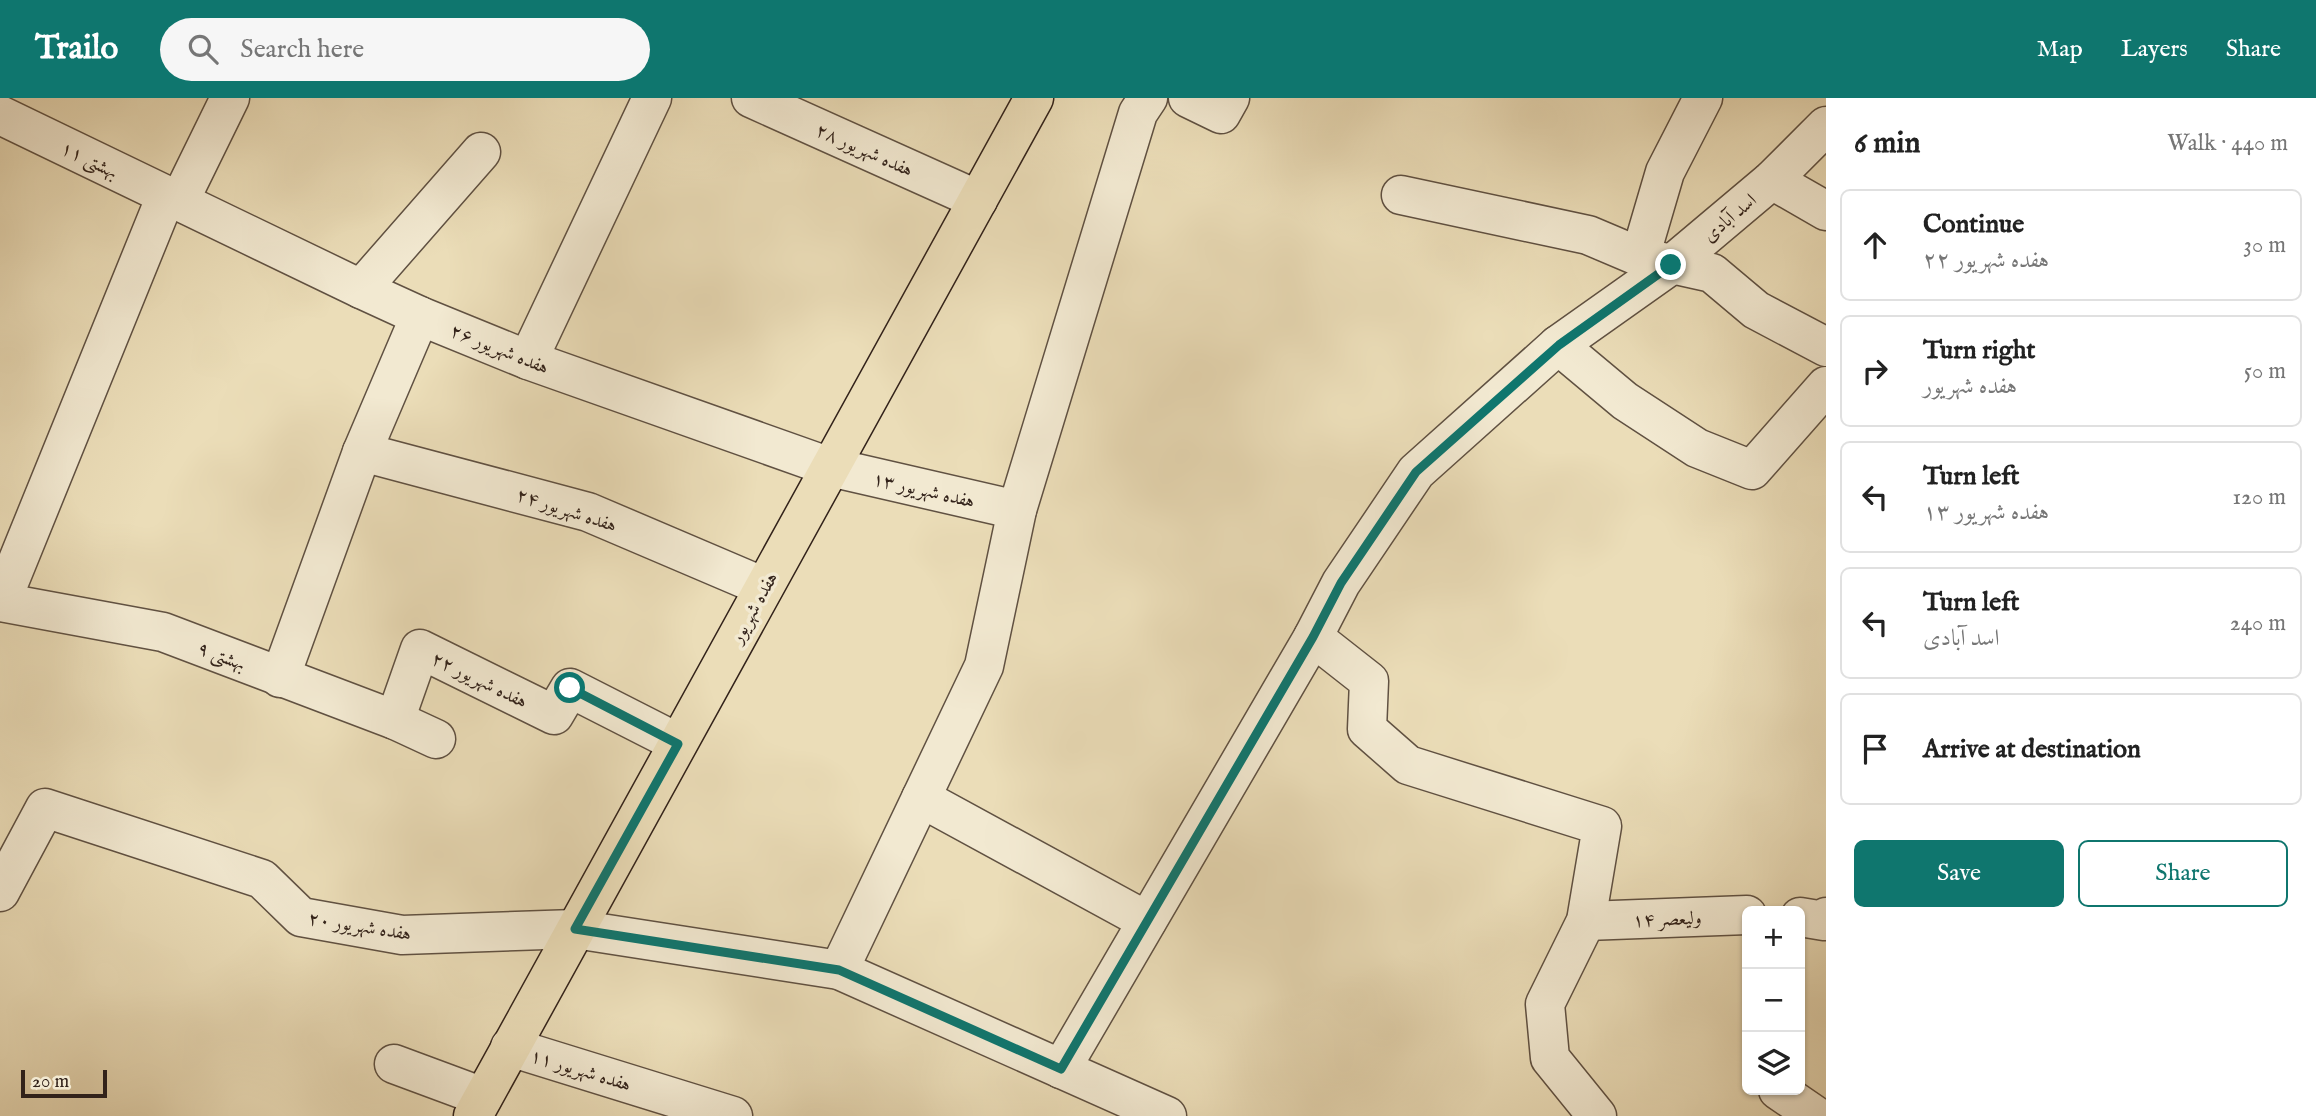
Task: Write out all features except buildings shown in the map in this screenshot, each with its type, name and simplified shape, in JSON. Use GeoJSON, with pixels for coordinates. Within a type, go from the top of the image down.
{"type":"FeatureCollection","features":[{"type":"Feature","properties":{"kind":"main road","name":"هفده شهریور"},"geometry":{"type":"LineString","coordinates":[[478,1107],[1034,98]]}},
{"type":"Feature","properties":{"kind":"street"},"geometry":{"type":"LineString","coordinates":[[1,602],[173,199],[230,98]]}},
{"type":"Feature","properties":{"kind":"street"},"geometry":{"type":"LineString","coordinates":[[528,360],[652,98]]}},
{"type":"Feature","properties":{"kind":"street","name":"هفده شهریور ۲۸"},"geometry":{"type":"LineString","coordinates":[[751,98],[978,200]]}},
{"type":"Feature","properties":{"kind":"street"},"geometry":{"type":"LineString","coordinates":[[839,970],[984,666],[1017,510],[1138,113],[1148,98]]}},
{"type":"Feature","properties":{"kind":"street"},"geometry":{"type":"LineString","coordinates":[[1188,98],[1221,114],[1230,98]]}},
{"type":"Feature","properties":{"kind":"street"},"geometry":{"type":"LineString","coordinates":[[1656,261],[1665,172],[1703,98]]}},
{"type":"Feature","properties":{"kind":"street","name":"بهشتی ۱۱"},"geometry":{"type":"LineString","coordinates":[[0,115],[173,199]]}},
{"type":"Feature","properties":{"kind":"street","name":"اسد آبادی"},"geometry":{"type":"LineString","coordinates":[[1061,1069],[1313,637],[1341,583],[1416,472],[1656,261],[1772,180],[1826,126]]}},
{"type":"Feature","properties":{"kind":"street"},"geometry":{"type":"LineString","coordinates":[[361,289],[481,152]]}},
{"type":"Feature","properties":{"kind":"street"},"geometry":{"type":"LineString","coordinates":[[1772,180],[1826,211]]}},
{"type":"Feature","properties":{"kind":"street"},"geometry":{"type":"LineString","coordinates":[[1401,195],[1588,234],[1656,261],[1712,273],[1756,310],[1826,347]]}},
{"type":"Feature","properties":{"kind":"street","name":"هفده شهریور ۲۶"},"geometry":{"type":"LineString","coordinates":[[173,199],[420,316],[528,360],[831,467]]}},
{"type":"Feature","properties":{"kind":"street"},"geometry":{"type":"LineString","coordinates":[[281,678],[362,452],[420,316]]}},
{"type":"Feature","properties":{"kind":"street"},"geometry":{"type":"LineString","coordinates":[[1559,345],[1625,401],[1697,448],[1752,470],[1826,386]]}},
{"type":"Feature","properties":{"kind":"street","name":"هفده شهریور ۲۴"},"geometry":{"type":"LineString","coordinates":[[362,452],[588,512],[764,587]]}},
{"type":"Feature","properties":{"kind":"street","name":"هفده شهریور ۱۳"},"geometry":{"type":"LineString","coordinates":[[831,467],[1017,510]]}},
{"type":"Feature","properties":{"kind":"street","name":"بهشتی ۹"},"geometry":{"type":"LineString","coordinates":[[1,602],[163,632],[396,720],[436,739]]}},
{"type":"Feature","properties":{"kind":"street"},"geometry":{"type":"LineString","coordinates":[[1313,637],[1369,681],[1367,729],[1408,765],[1602,826],[1586,921],[1545,1004],[1550,1058],[1597,1116]]}},
{"type":"Feature","properties":{"kind":"street","name":"هفده شهریور ۲۲"},"geometry":{"type":"LineString","coordinates":[[396,720],[420,649],[554,715],[570,688],[678,744]]}},
{"type":"Feature","properties":{"kind":"street"},"geometry":{"type":"LineString","coordinates":[[921,798],[1147,921]]}},
{"type":"Feature","properties":{"kind":"street","name":"هفده شهریور ۲۰"},"geometry":{"type":"LineString","coordinates":[[9,855],[45,808],[262,879],[301,917],[402,935],[575,929]]}},
{"type":"Feature","properties":{"kind":"street"},"geometry":{"type":"LineString","coordinates":[[0,892],[9,855]]}},
{"type":"Feature","properties":{"kind":"street","name":"ولیعصر ۱۴"},"geometry":{"type":"LineString","coordinates":[[1586,921],[1742,915]]}},
{"type":"Feature","properties":{"kind":"street"},"geometry":{"type":"LineString","coordinates":[[1805,918],[1825,921],[1826,917]]}},
{"type":"Feature","properties":{"kind":"street"},"geometry":{"type":"LineString","coordinates":[[575,929],[839,970],[1167,1116]]}},
{"type":"Feature","properties":{"kind":"street","name":"هفده شهریور ۱۱"},"geometry":{"type":"LineString","coordinates":[[510,1047],[733,1116]]}},
{"type":"Feature","properties":{"kind":"street"},"geometry":{"type":"LineString","coordinates":[[394,1064],[478,1107]]}},
{"type":"Feature","properties":{"kind":"street"},"geometry":{"type":"LineString","coordinates":[[1785,1095],[1816,1116]]}},
{"type":"Feature","properties":{"kind":"route"},"geometry":{"type":"LineString","coordinates":[[570,688],[678,744],[575,929],[839,970],[1061,1069],[1313,637],[1341,583],[1416,472],[1559,345],[1671,265]]}}]}
